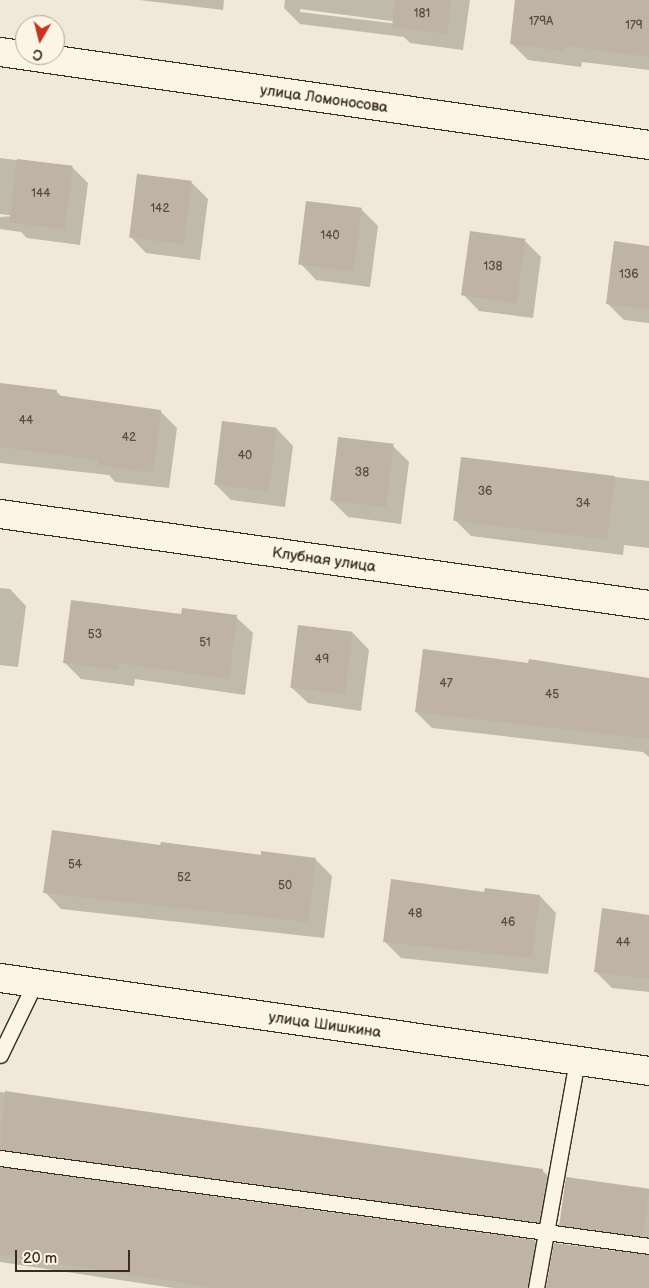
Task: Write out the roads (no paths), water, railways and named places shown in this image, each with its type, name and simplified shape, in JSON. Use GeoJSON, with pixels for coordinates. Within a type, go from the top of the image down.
{"type":"FeatureCollection","features":[{"type":"Feature","properties":{"kind":"street","name":"улица Ломоносова"},"geometry":{"type":"LineString","coordinates":[[0,52],[649,145]]}},
{"type":"Feature","properties":{"kind":"street","name":"Клубная улица"},"geometry":{"type":"LineString","coordinates":[[0,514],[649,606]]}},
{"type":"Feature","properties":{"kind":"street","name":"улица Шишкина"},"geometry":{"type":"LineString","coordinates":[[0,978],[649,1071]]}},
{"type":"Feature","properties":{"kind":"lane"},"geometry":{"type":"LineString","coordinates":[[0,1055],[35,983]]}},
{"type":"Feature","properties":{"kind":"lane"},"geometry":{"type":"LineString","coordinates":[[536,1288],[577,1061]]}},
{"type":"Feature","properties":{"kind":"lane"},"geometry":{"type":"LineString","coordinates":[[0,1158],[649,1246]]}}]}
